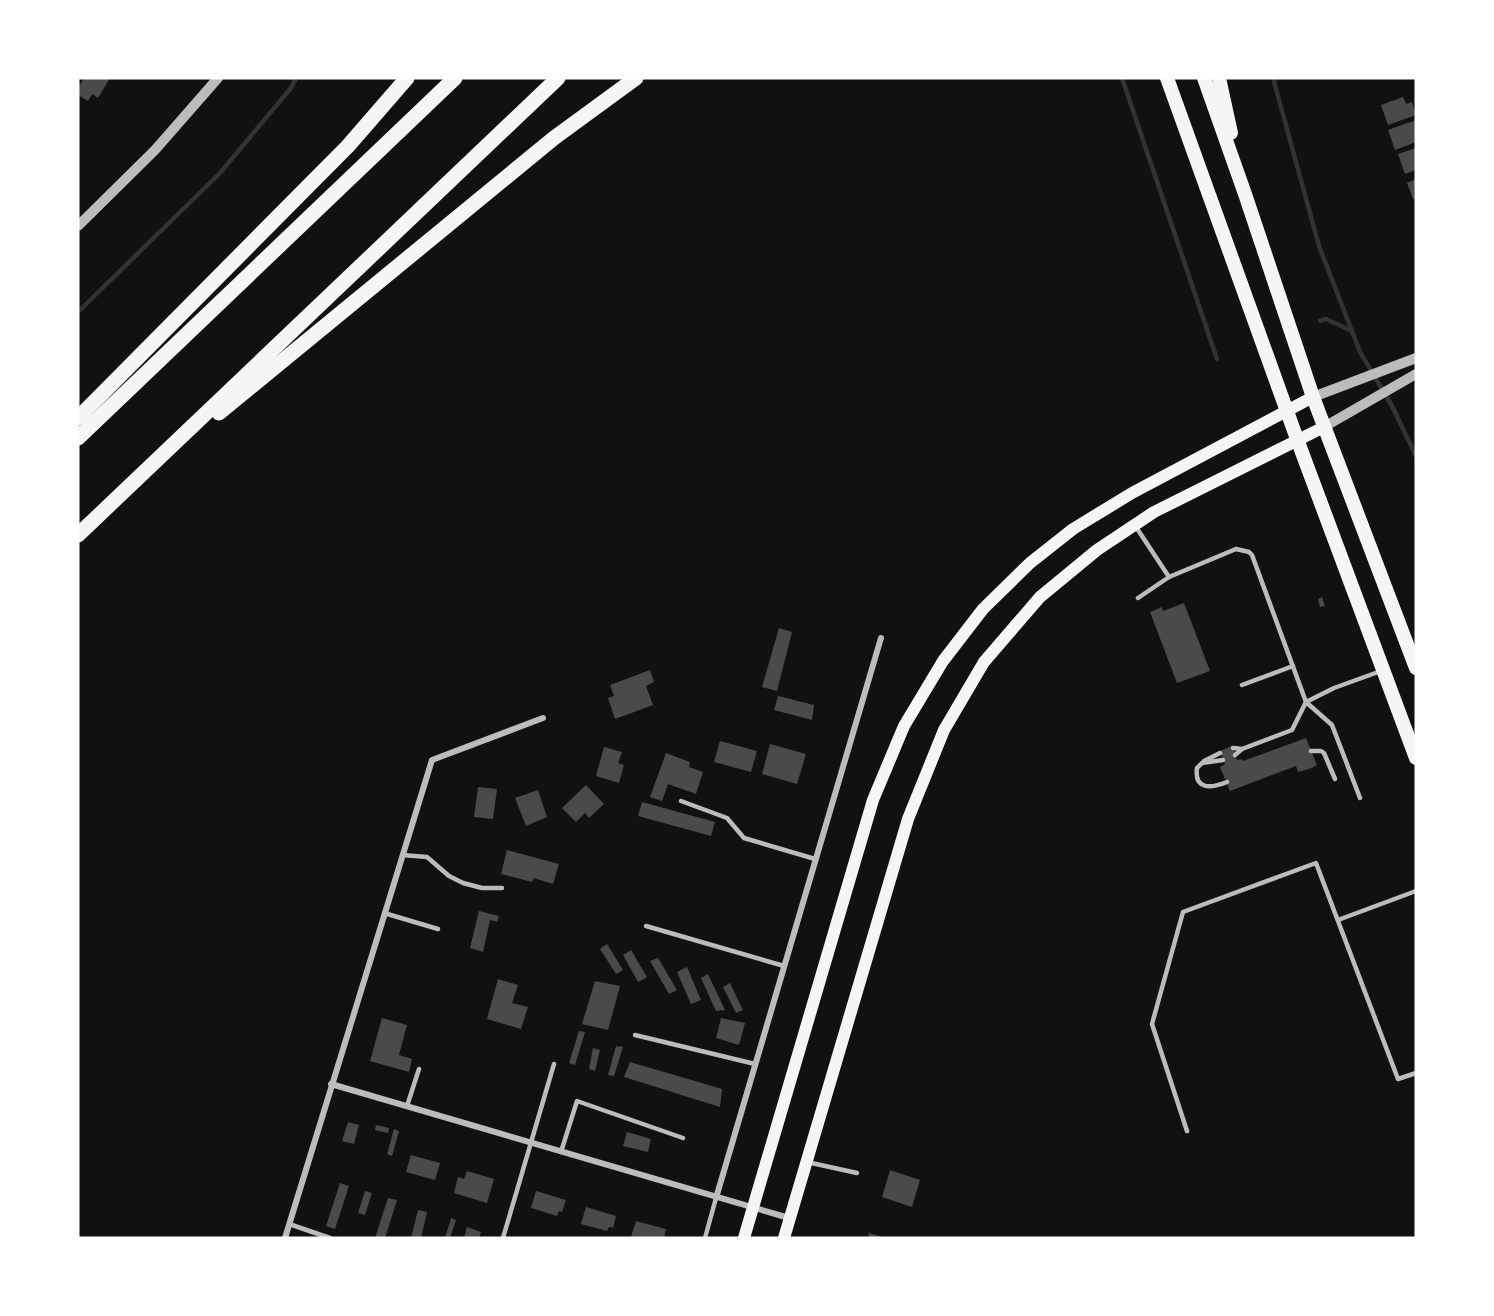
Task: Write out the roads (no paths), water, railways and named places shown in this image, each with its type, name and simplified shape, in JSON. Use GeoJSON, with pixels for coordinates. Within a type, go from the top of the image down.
{"type":"FeatureCollection","features":[{"type":"Feature","properties":{"kind":"highway"},"geometry":{"type":"LineString","coordinates":[[78,418],[348,146],[407,78]]}},
{"type":"Feature","properties":{"kind":"highway"},"geometry":{"type":"LineString","coordinates":[[78,438],[455,78]]}},
{"type":"Feature","properties":{"kind":"highway"},"geometry":{"type":"LineString","coordinates":[[78,535],[558,78]]}},
{"type":"Feature","properties":{"kind":"highway"},"geometry":{"type":"LineString","coordinates":[[122,493],[540,150],[636,78]]}},
{"type":"Feature","properties":{"kind":"main road"},"geometry":{"type":"LineString","coordinates":[[1167,78],[1297,440],[1416,758]]}},
{"type":"Feature","properties":{"kind":"main road"},"geometry":{"type":"LineString","coordinates":[[1204,78],[1313,397],[1416,668]]}},
{"type":"Feature","properties":{"kind":"main road"},"geometry":{"type":"LineString","coordinates":[[1219,78],[1245,194]]}},
{"type":"Feature","properties":{"kind":"main road"},"geometry":{"type":"LineString","coordinates":[[744,1238],[873,800],[904,726],[943,661],[983,609],[1030,563],[1073,530],[1132,493],[1286,409],[1313,397]]}},
{"type":"Feature","properties":{"kind":"main road"},"geometry":{"type":"LineString","coordinates":[[784,1238],[908,819],[944,730],[984,662],[1040,597],[1097,550],[1154,512],[1324,427]]}},
{"type":"Feature","properties":{"kind":"street"},"geometry":{"type":"LineString","coordinates":[[78,226],[155,150],[218,78]]}},
{"type":"Feature","properties":{"kind":"street"},"geometry":{"type":"LineString","coordinates":[[1313,397],[1416,358]]}},
{"type":"Feature","properties":{"kind":"street"},"geometry":{"type":"LineString","coordinates":[[1324,427],[1416,374]]}},
{"type":"Feature","properties":{"kind":"street"},"geometry":{"type":"LineString","coordinates":[[716,1198],[881,638]]}},
{"type":"Feature","properties":{"kind":"street"},"geometry":{"type":"LineString","coordinates":[[285,1238],[432,760],[543,718]]}},
{"type":"Feature","properties":{"kind":"street"},"geometry":{"type":"LineString","coordinates":[[331,1084],[789,1218]]}},
{"type":"Feature","properties":{"kind":"lane"},"geometry":{"type":"LineString","coordinates":[[1134,525],[1169,577]]}},
{"type":"Feature","properties":{"kind":"lane"},"geometry":{"type":"LineString","coordinates":[[1137,598],[1169,577],[1236,549],[1249,552],[1306,702],[1332,725],[1360,798]]}},
{"type":"Feature","properties":{"kind":"lane"},"geometry":{"type":"LineString","coordinates":[[1242,685],[1293,666]]}},
{"type":"Feature","properties":{"kind":"lane"},"geometry":{"type":"LineString","coordinates":[[1233,748],[1242,748],[1292,730],[1306,702],[1334,688],[1384,670]]}},
{"type":"Feature","properties":{"kind":"lane"},"geometry":{"type":"LineString","coordinates":[[1235,755],[1242,748]]}},
{"type":"Feature","properties":{"kind":"lane"},"geometry":{"type":"LineString","coordinates":[[1311,752],[1321,750],[1324,753],[1335,779]]}},
{"type":"Feature","properties":{"kind":"lane"},"geometry":{"type":"LineString","coordinates":[[1220,753],[1198,765],[1196,771],[1198,779],[1204,786],[1212,787],[1227,782]]}},
{"type":"Feature","properties":{"kind":"lane"},"geometry":{"type":"LineString","coordinates":[[1202,763],[1223,759]]}},
{"type":"Feature","properties":{"kind":"lane"},"geometry":{"type":"LineString","coordinates":[[681,801],[727,818],[744,838],[815,859]]}},
{"type":"Feature","properties":{"kind":"lane"},"geometry":{"type":"LineString","coordinates":[[402,855],[428,857],[449,876],[463,883],[482,888],[502,888]]}},
{"type":"Feature","properties":{"kind":"lane"},"geometry":{"type":"LineString","coordinates":[[1187,1131],[1152,1024],[1183,912],[1316,863],[1398,1079],[1416,1073]]}},
{"type":"Feature","properties":{"kind":"lane"},"geometry":{"type":"LineString","coordinates":[[1338,920],[1416,891]]}},
{"type":"Feature","properties":{"kind":"lane"},"geometry":{"type":"LineString","coordinates":[[384,913],[438,929]]}},
{"type":"Feature","properties":{"kind":"lane"},"geometry":{"type":"LineString","coordinates":[[646,927],[784,966]]}},
{"type":"Feature","properties":{"kind":"lane"},"geometry":{"type":"LineString","coordinates":[[635,1035],[755,1064]]}},
{"type":"Feature","properties":{"kind":"lane"},"geometry":{"type":"LineString","coordinates":[[503,1238],[554,1064]]}},
{"type":"Feature","properties":{"kind":"lane"},"geometry":{"type":"LineString","coordinates":[[407,1106],[419,1069]]}},
{"type":"Feature","properties":{"kind":"lane"},"geometry":{"type":"LineString","coordinates":[[561,1152],[577,1101],[683,1138]]}},
{"type":"Feature","properties":{"kind":"lane"},"geometry":{"type":"LineString","coordinates":[[806,1162],[857,1173]]}},
{"type":"Feature","properties":{"kind":"lane"},"geometry":{"type":"LineString","coordinates":[[705,1238],[716,1198]]}},
{"type":"Feature","properties":{"kind":"lane"},"geometry":{"type":"LineString","coordinates":[[289,1224],[330,1238]]}},
{"type":"Feature","properties":{"kind":"waterway"},"geometry":{"type":"LineString","coordinates":[[78,312],[220,173],[291,88],[296,78]]}},
{"type":"Feature","properties":{"kind":"waterway"},"geometry":{"type":"LineString","coordinates":[[1122,78],[1217,359]]}},
{"type":"Feature","properties":{"kind":"waterway"},"geometry":{"type":"LineString","coordinates":[[1273,78],[1319,246],[1360,352],[1392,406],[1416,456]]}},
{"type":"Feature","properties":{"kind":"waterway"},"geometry":{"type":"LineString","coordinates":[[1320,321],[1326,319],[1352,331]]}}]}
